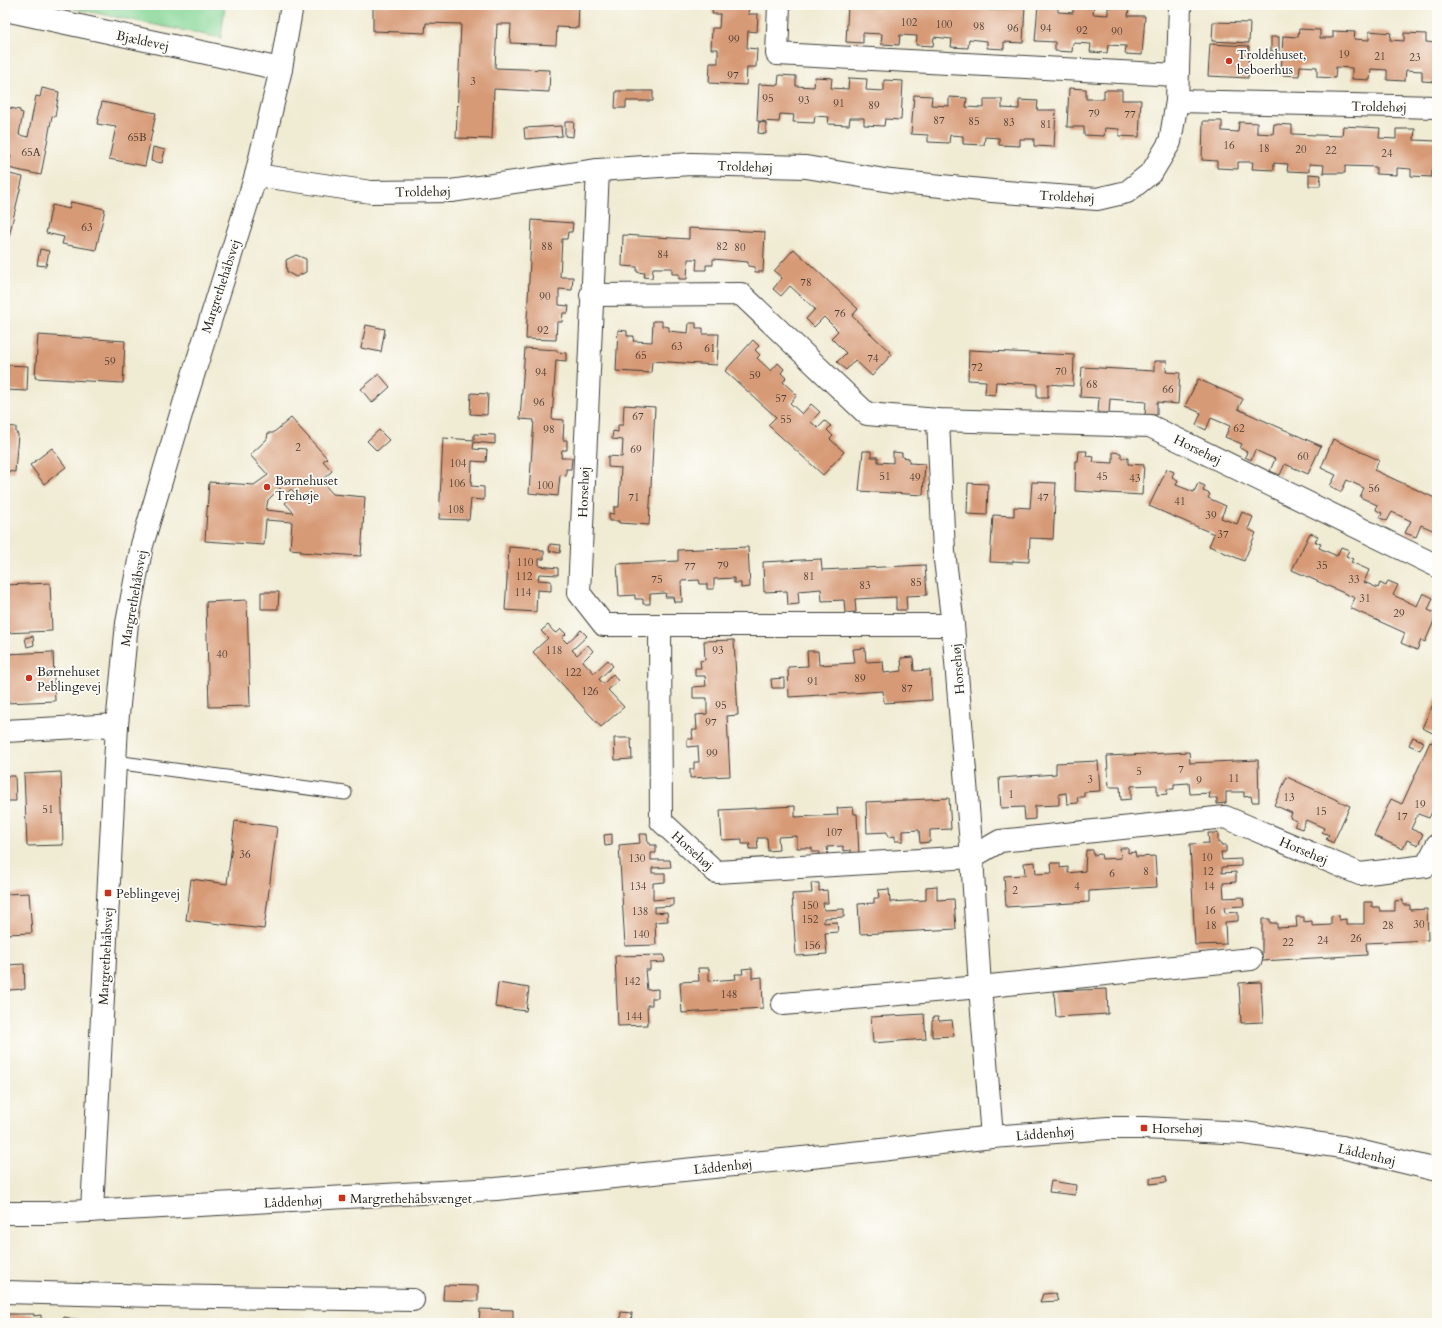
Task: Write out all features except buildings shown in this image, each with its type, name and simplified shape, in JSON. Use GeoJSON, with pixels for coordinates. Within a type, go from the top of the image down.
{"type":"FeatureCollection","features":[{"type":"Feature","properties":{"kind":"street","name":"Margrethehåbsvej"},"geometry":{"type":"LineString","coordinates":[[92,1211],[117,725],[127,623],[142,545],[209,321],[256,176],[281,69],[292,5]]}},
{"type":"Feature","properties":{"kind":"street"},"geometry":{"type":"LineString","coordinates":[[779,5],[777,54],[1177,75]]}},
{"type":"Feature","properties":{"kind":"street","name":"Troldehøj"},"geometry":{"type":"LineString","coordinates":[[256,176],[371,192],[451,191],[598,170],[691,164],[806,167],[896,181],[992,191],[1097,199],[1127,192],[1152,172],[1170,142],[1177,101],[1180,5]]}},
{"type":"Feature","properties":{"kind":"street","name":"Bjældevej"},"geometry":{"type":"LineString","coordinates":[[5,10],[281,69]]}},
{"type":"Feature","properties":{"kind":"street","name":"Troldehøj"},"geometry":{"type":"LineString","coordinates":[[1177,101],[1437,107]]}},
{"type":"Feature","properties":{"kind":"street","name":"Horsehøj"},"geometry":{"type":"LineString","coordinates":[[598,170],[591,295],[579,593],[604,625],[953,625]]}},
{"type":"Feature","properties":{"kind":"street","name":"Horsehøj"},"geometry":{"type":"LineString","coordinates":[[591,295],[741,294],[867,414],[938,420],[1150,426],[1437,566]]}},
{"type":"Feature","properties":{"kind":"street","name":"Horsehøj"},"geometry":{"type":"LineString","coordinates":[[938,420],[944,552],[953,625],[972,857],[980,987],[992,1137]]}},
{"type":"Feature","properties":{"kind":"street","name":"Horsehøj"},"geometry":{"type":"LineString","coordinates":[[660,626],[661,821],[716,872],[972,857],[1000,841],[1225,817],[1360,874],[1426,866],[1437,845]]}},
{"type":"Feature","properties":{"kind":"street"},"geometry":{"type":"LineString","coordinates":[[5,731],[117,725]]}},
{"type":"Feature","properties":{"kind":"street"},"geometry":{"type":"LineString","coordinates":[[783,1004],[980,987],[1251,959]]}},
{"type":"Feature","properties":{"kind":"street","name":"Låddenhøj"},"geometry":{"type":"LineString","coordinates":[[5,1213],[49,1214],[496,1189],[881,1150],[992,1137],[1108,1128],[1144,1128],[1244,1133],[1342,1147],[1437,1170]]}},
{"type":"Feature","properties":{"kind":"street"},"geometry":{"type":"LineString","coordinates":[[5,1292],[413,1300]]}},
{"type":"Feature","properties":{"kind":"lane"},"geometry":{"type":"LineString","coordinates":[[115,762],[345,793]]}},
{"type":"Feature","properties":{"kind":"green space"},"geometry":{"type":"Polygon","coordinates":[[[56,5],[225,5],[221,38],[56,5]]]}},
{"type":"Feature","properties":{"kind":"place","name":"Troldehuset, beboerhus"},"geometry":{"type":"Point","coordinates":[1229,61]}},
{"type":"Feature","properties":{"kind":"place","name":"Børnehuset Trehøje"},"geometry":{"type":"Point","coordinates":[267,487]}},
{"type":"Feature","properties":{"kind":"place","name":"Børnehuset Peblingevej"},"geometry":{"type":"Point","coordinates":[29,678]}},
{"type":"Feature","properties":{"kind":"place","name":"Peblingevej"},"geometry":{"type":"Point","coordinates":[108,893]}},
{"type":"Feature","properties":{"kind":"place","name":"Horsehøj"},"geometry":{"type":"Point","coordinates":[1144,1128]}},
{"type":"Feature","properties":{"kind":"place","name":"Margrethehåbsvænget"},"geometry":{"type":"Point","coordinates":[342,1198]}}]}
